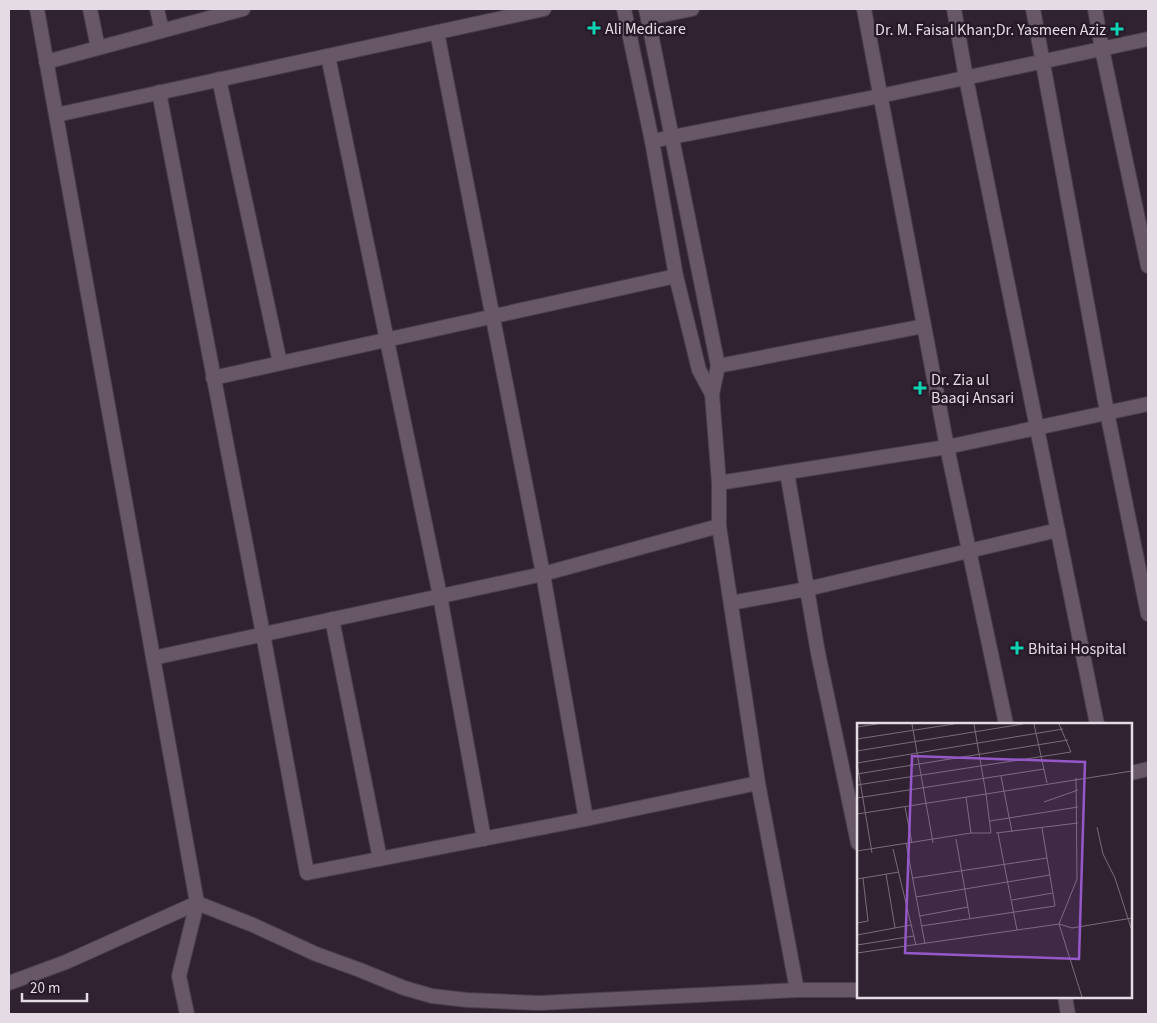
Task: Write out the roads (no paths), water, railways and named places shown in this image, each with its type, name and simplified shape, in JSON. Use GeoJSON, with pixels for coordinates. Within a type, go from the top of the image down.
{"type":"FeatureCollection","features":[{"type":"Feature","properties":{"kind":"street"},"geometry":{"type":"LineString","coordinates":[[37,9],[197,903],[179,976],[187,1014]]}},
{"type":"Feature","properties":{"kind":"street"},"geometry":{"type":"LineString","coordinates":[[90,9],[98,48]]}},
{"type":"Feature","properties":{"kind":"street"},"geometry":{"type":"LineString","coordinates":[[157,9],[162,30]]}},
{"type":"Feature","properties":{"kind":"street"},"geometry":{"type":"LineString","coordinates":[[46,62],[243,9]]}},
{"type":"Feature","properties":{"kind":"street"},"geometry":{"type":"LineString","coordinates":[[56,115],[544,9]]}},
{"type":"Feature","properties":{"kind":"street"},"geometry":{"type":"LineString","coordinates":[[624,9],[652,141],[676,276],[698,370],[712,394]]}},
{"type":"Feature","properties":{"kind":"street"},"geometry":{"type":"LineString","coordinates":[[692,9],[647,13],[718,366],[712,394],[719,483],[719,526],[758,783],[797,990]]}},
{"type":"Feature","properties":{"kind":"street"},"geometry":{"type":"LineString","coordinates":[[864,9],[947,446],[1006,723]]}},
{"type":"Feature","properties":{"kind":"street"},"geometry":{"type":"LineString","coordinates":[[954,9],[966,78],[1097,723]]}},
{"type":"Feature","properties":{"kind":"street"},"geometry":{"type":"LineString","coordinates":[[1033,9],[1107,412],[1148,614]]}},
{"type":"Feature","properties":{"kind":"street"},"geometry":{"type":"LineString","coordinates":[[1095,9],[1148,266]]}},
{"type":"Feature","properties":{"kind":"street"},"geometry":{"type":"LineString","coordinates":[[437,32],[542,574],[586,819]]}},
{"type":"Feature","properties":{"kind":"street"},"geometry":{"type":"LineString","coordinates":[[652,141],[880,96],[1148,39]]}},
{"type":"Feature","properties":{"kind":"street"},"geometry":{"type":"LineString","coordinates":[[328,56],[440,596],[484,839]]}},
{"type":"Feature","properties":{"kind":"street"},"geometry":{"type":"LineString","coordinates":[[219,79],[280,363]]}},
{"type":"Feature","properties":{"kind":"street"},"geometry":{"type":"LineString","coordinates":[[158,92],[263,634],[307,873],[586,819],[758,783]]}},
{"type":"Feature","properties":{"kind":"street"},"geometry":{"type":"LineString","coordinates":[[213,378],[676,276]]}},
{"type":"Feature","properties":{"kind":"street"},"geometry":{"type":"LineString","coordinates":[[718,366],[924,326]]}},
{"type":"Feature","properties":{"kind":"street"},"geometry":{"type":"LineString","coordinates":[[719,483],[947,446],[1148,404]]}},
{"type":"Feature","properties":{"kind":"street"},"geometry":{"type":"LineString","coordinates":[[787,472],[818,653],[857,838]]}},
{"type":"Feature","properties":{"kind":"street"},"geometry":{"type":"LineString","coordinates":[[153,658],[542,574],[719,526]]}},
{"type":"Feature","properties":{"kind":"street"},"geometry":{"type":"LineString","coordinates":[[731,603],[807,589],[1058,530]]}},
{"type":"Feature","properties":{"kind":"street"},"geometry":{"type":"LineString","coordinates":[[332,619],[380,859]]}},
{"type":"Feature","properties":{"kind":"street"},"geometry":{"type":"LineString","coordinates":[[1132,773],[1148,769]]}},
{"type":"Feature","properties":{"kind":"street"},"geometry":{"type":"LineString","coordinates":[[9,983],[66,962],[197,903],[316,954],[404,988],[432,996],[538,1004],[797,990],[857,990]]}},
{"type":"Feature","properties":{"kind":"street"},"geometry":{"type":"LineString","coordinates":[[1064,998],[1068,1014]]}},
{"type":"Feature","properties":{"kind":"place","name":"Ali Medicare"},"geometry":{"type":"Point","coordinates":[594,28]}},
{"type":"Feature","properties":{"kind":"place","name":"Dr. M. Faisal Khan;Dr. Yasmeen Aziz"},"geometry":{"type":"Point","coordinates":[1117,29]}},
{"type":"Feature","properties":{"kind":"place","name":"Dr. Zia ul Baaqi Ansari"},"geometry":{"type":"Point","coordinates":[920,388]}},
{"type":"Feature","properties":{"kind":"place","name":"Bhitai Hospital"},"geometry":{"type":"Point","coordinates":[1017,648]}}]}
